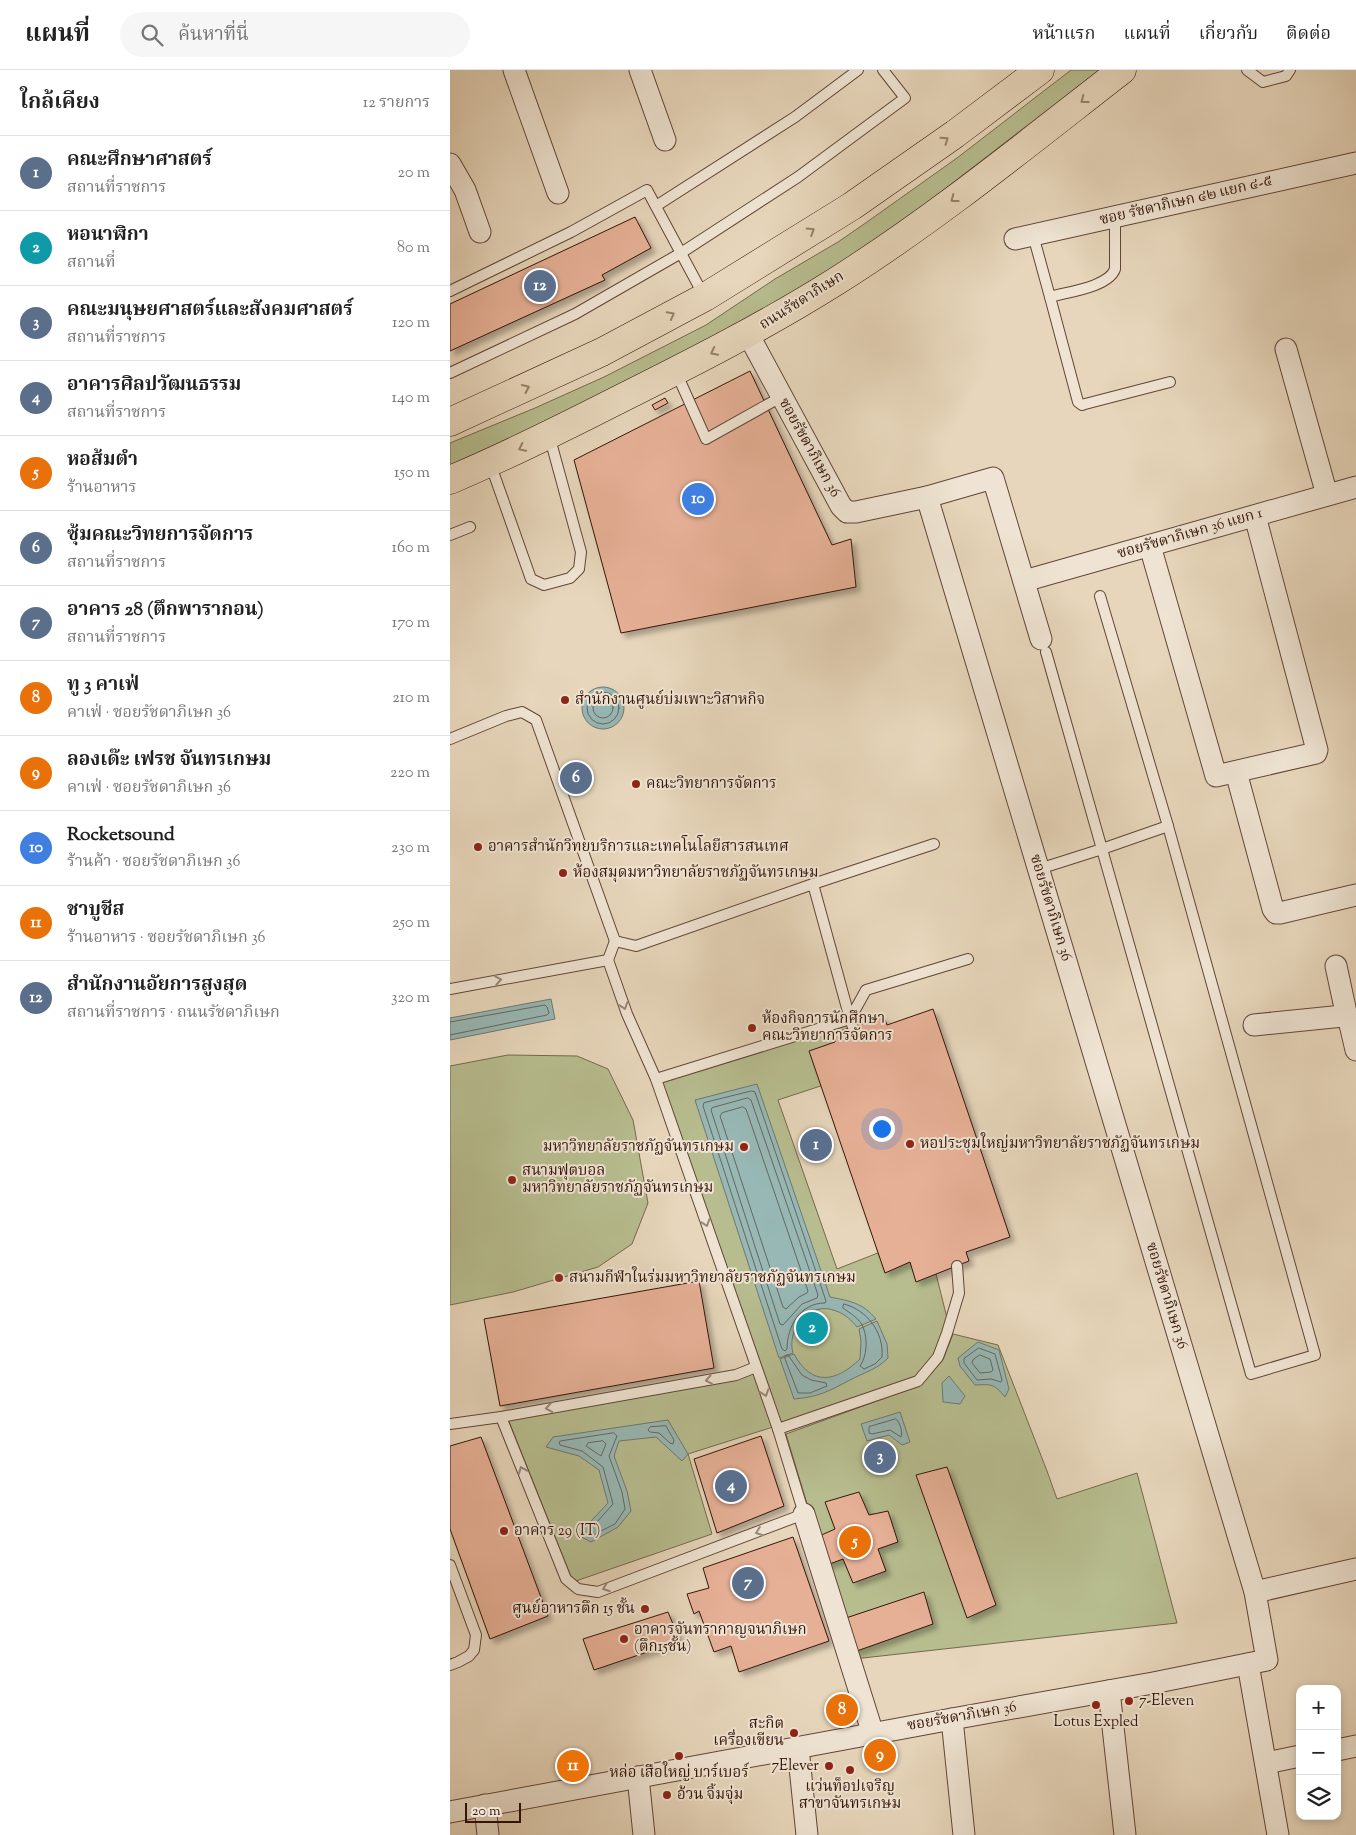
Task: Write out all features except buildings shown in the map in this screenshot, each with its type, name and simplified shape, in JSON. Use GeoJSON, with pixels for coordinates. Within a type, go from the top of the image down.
{"type":"FeatureCollection","features":[{"type":"Feature","properties":{"kind":"main road"},"geometry":{"type":"LineString","coordinates":[[450,422],[602,352],[705,297],[852,206],[1040,70]]}},
{"type":"Feature","properties":{"kind":"main road","name":"ถนนรัชดาภิเษก"},"geometry":{"type":"LineString","coordinates":[[450,480],[490,463],[676,371],[748,334],[836,282],[924,222],[1122,70]]}},
{"type":"Feature","properties":{"kind":"street"},"geometry":{"type":"LineString","coordinates":[[514,70],[558,193]]}},
{"type":"Feature","properties":{"kind":"street"},"geometry":{"type":"LineString","coordinates":[[640,70],[665,140]]}},
{"type":"Feature","properties":{"kind":"street","name":"ซอย รัชดาภิเษก ๔๒ แยก ๔-๕"},"geometry":{"type":"LineString","coordinates":[[1024,237],[1356,163]]}},
{"type":"Feature","properties":{"kind":"street"},"geometry":{"type":"LineString","coordinates":[[450,164],[465,190],[480,232]]}},
{"type":"Feature","properties":{"kind":"street","name":"ซอยรัชดาภิเษก 36"},"geometry":{"type":"LineString","coordinates":[[748,334],[841,506],[847,512],[856,512],[927,497],[1255,1592],[1258,1662],[1266,1762],[1278,1835]]}},
{"type":"Feature","properties":{"kind":"street"},"geometry":{"type":"LineString","coordinates":[[1286,349],[1326,496]]}},
{"type":"Feature","properties":{"kind":"street"},"geometry":{"type":"LineString","coordinates":[[927,497],[993,478],[1043,646]]}},
{"type":"Feature","properties":{"kind":"street","name":"ซอยรัชดาภิเษก 36 แยก 1"},"geometry":{"type":"LineString","coordinates":[[1024,581],[1356,487]]}},
{"type":"Feature","properties":{"kind":"street"},"geometry":{"type":"LineString","coordinates":[[1150,546],[1216,776],[1316,753],[1317,750],[1255,516]]}},
{"type":"Feature","properties":{"kind":"street"},"geometry":{"type":"LineString","coordinates":[[1236,772],[1273,909],[1276,913],[1280,914],[1356,895]]}},
{"type":"Feature","properties":{"kind":"street"},"geometry":{"type":"LineString","coordinates":[[1336,966],[1356,1050]]}},
{"type":"Feature","properties":{"kind":"street"},"geometry":{"type":"LineString","coordinates":[[1254,1025],[1347,1017]]}},
{"type":"Feature","properties":{"kind":"street"},"geometry":{"type":"LineString","coordinates":[[804,1514],[873,1734]]}},
{"type":"Feature","properties":{"kind":"street"},"geometry":{"type":"LineString","coordinates":[[1255,1592],[1356,1569]]}},
{"type":"Feature","properties":{"kind":"street","name":"ซอยรัชดาภิเษก 36"},"geometry":{"type":"LineString","coordinates":[[450,1812],[1258,1662]]}},
{"type":"Feature","properties":{"kind":"street"},"geometry":{"type":"LineString","coordinates":[[1109,1691],[1125,1835]]}},
{"type":"Feature","properties":{"kind":"street"},"geometry":{"type":"LineString","coordinates":[[952,1719],[964,1835]]}},
{"type":"Feature","properties":{"kind":"street"},"geometry":{"type":"LineString","coordinates":[[1341,1749],[1356,1746]]}},
{"type":"Feature","properties":{"kind":"street"},"geometry":{"type":"LineString","coordinates":[[798,1748],[807,1835]]}},
{"type":"Feature","properties":{"kind":"street"},"geometry":{"type":"LineString","coordinates":[[1266,1762],[1296,1757]]}},
{"type":"Feature","properties":{"kind":"street"},"geometry":{"type":"LineString","coordinates":[[638,1777],[644,1835]]}},
{"type":"Feature","properties":{"kind":"street"},"geometry":{"type":"LineString","coordinates":[[485,1805],[488,1835]]}},
{"type":"Feature","properties":{"kind":"lane"},"geometry":{"type":"LineString","coordinates":[[656,206],[795,117],[858,70]]}},
{"type":"Feature","properties":{"kind":"lane"},"geometry":{"type":"LineString","coordinates":[[450,373],[575,314],[681,254],[798,177],[905,98],[883,70]]}},
{"type":"Feature","properties":{"kind":"lane"},"geometry":{"type":"LineString","coordinates":[[1247,70],[1263,82],[1286,76],[1290,70]]}},
{"type":"Feature","properties":{"kind":"lane"},"geometry":{"type":"LineString","coordinates":[[450,291],[571,232],[647,190],[705,297]]}},
{"type":"Feature","properties":{"kind":"lane"},"geometry":{"type":"LineString","coordinates":[[1050,296],[1098,284],[1113,275],[1115,269],[1115,217]]}},
{"type":"Feature","properties":{"kind":"lane"},"geometry":{"type":"LineString","coordinates":[[1024,237],[1050,296],[1078,402],[1082,405],[1170,382]]}},
{"type":"Feature","properties":{"kind":"lane"},"geometry":{"type":"LineString","coordinates":[[676,371],[706,438],[781,397]]}},
{"type":"Feature","properties":{"kind":"lane"},"geometry":{"type":"LineString","coordinates":[[490,463],[531,579],[544,585],[570,578],[579,569],[581,552],[549,434]]}},
{"type":"Feature","properties":{"kind":"lane"},"geometry":{"type":"LineString","coordinates":[[450,535],[470,527]]}},
{"type":"Feature","properties":{"kind":"lane"},"geometry":{"type":"LineString","coordinates":[[1043,646],[1251,1374],[1315,1355],[1168,826],[1100,596]]}},
{"type":"Feature","properties":{"kind":"lane"},"geometry":{"type":"LineString","coordinates":[[450,739],[506,716],[522,712],[536,720],[614,941],[608,960],[627,1014],[656,1079],[778,1429],[804,1514],[598,1592],[578,1589],[566,1579],[501,1417]]}},
{"type":"Feature","properties":{"kind":"lane"},"geometry":{"type":"LineString","coordinates":[[1038,869],[1168,826]]}},
{"type":"Feature","properties":{"kind":"lane"},"geometry":{"type":"LineString","coordinates":[[614,941],[636,946],[934,844]]}},
{"type":"Feature","properties":{"kind":"lane"},"geometry":{"type":"LineString","coordinates":[[813,884],[851,1023]]}},
{"type":"Feature","properties":{"kind":"lane"},"geometry":{"type":"LineString","coordinates":[[656,1079],[851,1023],[866,990],[968,959]]}},
{"type":"Feature","properties":{"kind":"lane"},"geometry":{"type":"LineString","coordinates":[[450,989],[608,960]]}},
{"type":"Feature","properties":{"kind":"lane"},"geometry":{"type":"LineString","coordinates":[[778,1429],[918,1381],[938,1358],[947,1333],[959,1294],[957,1266]]}},
{"type":"Feature","properties":{"kind":"lane"},"geometry":{"type":"LineString","coordinates":[[450,1424],[501,1417],[736,1375],[756,1367]]}},
{"type":"Feature","properties":{"kind":"lane"},"geometry":{"type":"LineString","coordinates":[[450,1565],[476,1635],[474,1650],[469,1656],[450,1664]]}},
{"type":"Feature","properties":{"kind":"green space"},"geometry":{"type":"Polygon","coordinates":[[[1071,70],[1099,70],[889,232],[767,312],[584,407],[450,466],[450,443],[604,377],[706,325],[775,279],[838,242],[957,158],[1071,70]]]}},
{"type":"Feature","properties":{"kind":"green space"},"geometry":{"type":"Polygon","coordinates":[[[848,1025],[863,1072],[778,1100],[837,1269],[911,1240],[934,1266],[948,1322],[934,1357],[914,1379],[780,1424],[660,1081],[848,1025]]]}},
{"type":"Feature","properties":{"kind":"green space"},"geometry":{"type":"Polygon","coordinates":[[[508,1055],[577,1056],[608,1069],[633,1120],[648,1203],[632,1244],[598,1267],[513,1292],[450,1305],[450,1066],[508,1055]]]}},
{"type":"Feature","properties":{"kind":"green space"},"geometry":{"type":"Polygon","coordinates":[[[953,1334],[998,1345],[1057,1499],[1137,1473],[1177,1623],[854,1659],[786,1434],[921,1385],[943,1360],[953,1334]]]}},
{"type":"Feature","properties":{"kind":"green space"},"geometry":{"type":"Polygon","coordinates":[[[754,1371],[773,1427],[688,1454],[712,1534],[573,1582],[508,1419],[754,1371]]]}},
{"type":"Feature","properties":{"kind":"water"},"geometry":{"type":"Polygon","coordinates":[[[607,687],[615,690],[621,696],[624,708],[621,720],[615,726],[599,729],[591,726],[585,720],[582,704],[585,696],[591,690],[607,687]]]}},
{"type":"Feature","properties":{"kind":"water"},"geometry":{"type":"Polygon","coordinates":[[[551,999],[555,1019],[450,1040],[450,1018],[551,999]]]}},
{"type":"Feature","properties":{"kind":"water"},"geometry":{"type":"Polygon","coordinates":[[[757,1084],[830,1297],[861,1306],[876,1319],[857,1327],[839,1312],[826,1309],[809,1313],[802,1319],[793,1335],[793,1353],[779,1358],[695,1100],[757,1084]]]}},
{"type":"Feature","properties":{"kind":"water"},"geometry":{"type":"Polygon","coordinates":[[[877,1321],[887,1344],[888,1358],[884,1362],[830,1390],[810,1397],[794,1399],[780,1359],[794,1354],[801,1365],[816,1376],[825,1378],[842,1373],[860,1359],[861,1341],[859,1329],[877,1321]]]}},
{"type":"Feature","properties":{"kind":"water"},"geometry":{"type":"Polygon","coordinates":[[[978,1342],[999,1350],[1009,1389],[1005,1397],[992,1386],[975,1385],[960,1366],[958,1358],[978,1342]]]}},
{"type":"Feature","properties":{"kind":"water"},"geometry":{"type":"Polygon","coordinates":[[[949,1376],[965,1396],[960,1404],[943,1402],[942,1383],[949,1376]]]}},
{"type":"Feature","properties":{"kind":"water"},"geometry":{"type":"Polygon","coordinates":[[[900,1412],[910,1442],[902,1445],[889,1435],[867,1441],[861,1424],[900,1412]]]}},
{"type":"Feature","properties":{"kind":"water"},"geometry":{"type":"Polygon","coordinates":[[[668,1420],[688,1454],[682,1461],[656,1437],[619,1441],[614,1456],[627,1491],[631,1511],[618,1527],[591,1542],[578,1535],[608,1503],[599,1470],[579,1456],[546,1447],[553,1437],[668,1420]]]}},
{"type":"Feature","properties":{"kind":"place","name":"สำนักงานอัยการสูงสุด"},"geometry":{"type":"Point","coordinates":[540,286]}},
{"type":"Feature","properties":{"kind":"place","name":"Rocketsound"},"geometry":{"type":"Point","coordinates":[698,499]}},
{"type":"Feature","properties":{"kind":"place","name":"สำนักงานศูนย์บ่มเพาะวิสาหกิจ"},"geometry":{"type":"Point","coordinates":[565,700]}},
{"type":"Feature","properties":{"kind":"place","name":"ซุ้มคณะวิทยการจัดการ"},"geometry":{"type":"Point","coordinates":[576,778]}},
{"type":"Feature","properties":{"kind":"place","name":"คณะวิทยาการจัดการ"},"geometry":{"type":"Point","coordinates":[636,784]}},
{"type":"Feature","properties":{"kind":"place","name":"อาคารสำนักวิทยบริการและเทคโนโลยีสารสนเทศ"},"geometry":{"type":"Point","coordinates":[478,847]}},
{"type":"Feature","properties":{"kind":"place","name":"ห้องสมุดมหาวิทยาลัยราชภัฏจันทรเกษม"},"geometry":{"type":"Point","coordinates":[563,873]}},
{"type":"Feature","properties":{"kind":"place","name":"ห้องกิจการนักศึกษา คณะวิทยาการจัดการ"},"geometry":{"type":"Point","coordinates":[752,1028]}},
{"type":"Feature","properties":{"kind":"place","name":"หอประชุมใหญ่มหาวิทยาลัยราชภัฏจันทรเกษม"},"geometry":{"type":"Point","coordinates":[910,1144]}},
{"type":"Feature","properties":{"kind":"place","name":"คณะศึกษาศาสตร์"},"geometry":{"type":"Point","coordinates":[816,1145]}},
{"type":"Feature","properties":{"kind":"place","name":"มหาวิทยาลัยราชภัฏจันทรเกษม"},"geometry":{"type":"Point","coordinates":[744,1147]}},
{"type":"Feature","properties":{"kind":"place","name":"สนามฟุตบอล มหาวิทยาลัยราชภัฏจันทรเกษม"},"geometry":{"type":"Point","coordinates":[512,1180]}},
{"type":"Feature","properties":{"kind":"place","name":"สนามกีฬาในร่มมหาวิทยาลัยราชภัฏจันทรเกษม"},"geometry":{"type":"Point","coordinates":[559,1278]}},
{"type":"Feature","properties":{"kind":"place","name":"หอนาฬิกา"},"geometry":{"type":"Point","coordinates":[812,1328]}},
{"type":"Feature","properties":{"kind":"place","name":"คณะมนุษยศาสตร์และสังคมศาสตร์"},"geometry":{"type":"Point","coordinates":[880,1457]}},
{"type":"Feature","properties":{"kind":"place","name":"อาคารศิลปวัฒนธรรม"},"geometry":{"type":"Point","coordinates":[731,1486]}},
{"type":"Feature","properties":{"kind":"place","name":"อาคาร 29 (IT)"},"geometry":{"type":"Point","coordinates":[504,1531]}},
{"type":"Feature","properties":{"kind":"place","name":"หอส้มตำ"},"geometry":{"type":"Point","coordinates":[855,1542]}},
{"type":"Feature","properties":{"kind":"place","name":"อาคาร 28 (ตึกพารากอน)"},"geometry":{"type":"Point","coordinates":[748,1583]}},
{"type":"Feature","properties":{"kind":"place","name":"ศูนย์อาหารตึก 15 ชั้น"},"geometry":{"type":"Point","coordinates":[645,1609]}},
{"type":"Feature","properties":{"kind":"place","name":"อาคารจันทรากาญจนาภิเษก (ตึก15ชั้น)"},"geometry":{"type":"Point","coordinates":[624,1639]}},
{"type":"Feature","properties":{"kind":"place","name":"7-Eleven"},"geometry":{"type":"Point","coordinates":[1129,1701]}},
{"type":"Feature","properties":{"kind":"place","name":"Lotus Expled"},"geometry":{"type":"Point","coordinates":[1096,1705]}},
{"type":"Feature","properties":{"kind":"place","name":"ทู 3 คาเฟ่"},"geometry":{"type":"Point","coordinates":[842,1710]}},
{"type":"Feature","properties":{"kind":"place","name":"สะกิต เครื่องเขียน"},"geometry":{"type":"Point","coordinates":[794,1733]}},
{"type":"Feature","properties":{"kind":"place","name":"ลองเด๊ะ เฟรช จันทรเกษม"},"geometry":{"type":"Point","coordinates":[880,1755]}},
{"type":"Feature","properties":{"kind":"place","name":"หล่อ เสือใหญ่ บาร์เบอร์"},"geometry":{"type":"Point","coordinates":[679,1756]}},
{"type":"Feature","properties":{"kind":"place","name":"ชาบูชีส"},"geometry":{"type":"Point","coordinates":[573,1766]}},
{"type":"Feature","properties":{"kind":"place","name":"7Elever"},"geometry":{"type":"Point","coordinates":[829,1766]}},
{"type":"Feature","properties":{"kind":"place","name":"แว่นท็อปเจริญ สาขาจันทรเกษม"},"geometry":{"type":"Point","coordinates":[850,1770]}},
{"type":"Feature","properties":{"kind":"place","name":"อ้วน จิ้มจุ่ม"},"geometry":{"type":"Point","coordinates":[667,1795]}}]}
